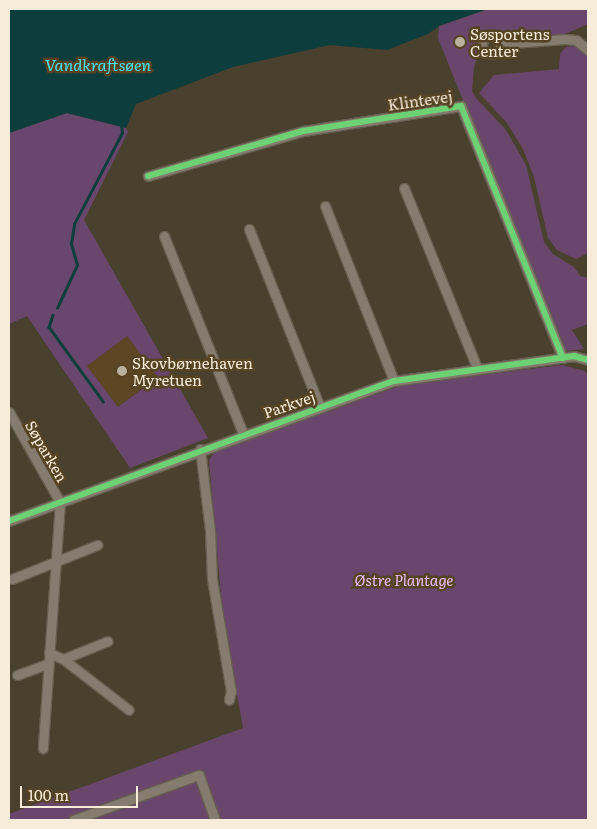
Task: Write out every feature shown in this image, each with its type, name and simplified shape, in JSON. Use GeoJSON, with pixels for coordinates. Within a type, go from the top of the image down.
{"type":"FeatureCollection","features":[{"type":"Feature","properties":{"kind":"street"},"geometry":{"type":"LineString","coordinates":[[500,44],[565,39],[576,40],[588,50]]}},
{"type":"Feature","properties":{"kind":"street","name":"Klintevej"},"geometry":{"type":"LineString","coordinates":[[148,176],[303,131],[461,106],[563,358]]}},
{"type":"Feature","properties":{"kind":"street"},"geometry":{"type":"LineString","coordinates":[[404,188],[477,368]]}},
{"type":"Feature","properties":{"kind":"street"},"geometry":{"type":"LineString","coordinates":[[325,206],[394,381]]}},
{"type":"Feature","properties":{"kind":"street","name":"Parkvej"},"geometry":{"type":"LineString","coordinates":[[249,229],[320,407]]}},
{"type":"Feature","properties":{"kind":"street"},"geometry":{"type":"LineString","coordinates":[[164,236],[243,434]]}},
{"type":"Feature","properties":{"kind":"street","name":"Parkvej"},"geometry":{"type":"LineString","coordinates":[[9,521],[243,434],[394,381],[574,356],[588,360]]}},
{"type":"Feature","properties":{"kind":"street","name":"Søparken"},"geometry":{"type":"LineString","coordinates":[[9,414],[60,502],[43,748]]}},
{"type":"Feature","properties":{"kind":"street"},"geometry":{"type":"LineString","coordinates":[[200,450],[210,530],[212,579],[231,692],[229,700]]}},
{"type":"Feature","properties":{"kind":"street"},"geometry":{"type":"LineString","coordinates":[[12,578],[97,545]]}},
{"type":"Feature","properties":{"kind":"street"},"geometry":{"type":"LineString","coordinates":[[63,659],[108,641]]}},
{"type":"Feature","properties":{"kind":"street"},"geometry":{"type":"LineString","coordinates":[[50,652],[63,659],[129,710]]}},
{"type":"Feature","properties":{"kind":"street"},"geometry":{"type":"LineString","coordinates":[[17,675],[48,664]]}},
{"type":"Feature","properties":{"kind":"street"},"geometry":{"type":"LineString","coordinates":[[73,820],[199,776],[215,820]]}},
{"type":"Feature","properties":{"kind":"shaded area","name":"Skovbørnehaven Myretuen"},"geometry":{"type":"Polygon","coordinates":[[[127,336],[158,377],[118,407],[87,366],[127,336]]]}},
{"type":"Feature","properties":{"kind":"green space"},"geometry":{"type":"Polygon","coordinates":[[[488,9],[588,9],[588,24],[563,35],[505,41],[496,33],[485,35],[474,67],[472,91],[476,98],[506,130],[526,165],[544,242],[553,254],[574,267],[580,276],[588,278],[588,324],[572,330],[584,349],[564,351],[438,38],[439,26],[488,9]]]}},
{"type":"Feature","properties":{"kind":"green space"},"geometry":{"type":"Polygon","coordinates":[[[577,46],[588,54],[588,253],[576,259],[557,250],[548,238],[534,177],[523,149],[507,123],[479,93],[494,75],[559,69],[560,54],[566,47],[577,46]]]}},
{"type":"Feature","properties":{"kind":"green space"},"geometry":{"type":"Polygon","coordinates":[[[67,113],[126,128],[128,132],[84,220],[208,438],[130,468],[27,316],[9,324],[9,133],[67,113]],[[127,336],[87,366],[118,407],[158,377],[127,336]]]}},
{"type":"Feature","properties":{"kind":"green space","name":"Østre Plantage"},"geometry":{"type":"Polygon","coordinates":[[[562,365],[585,371],[588,376],[588,820],[9,820],[9,814],[243,728],[223,617],[209,461],[214,452],[403,385],[562,365]]]}},
{"type":"Feature","properties":{"kind":"water","name":"Vandkraftsøen"},"geometry":{"type":"Polygon","coordinates":[[[9,9],[488,9],[439,26],[428,34],[387,50],[330,45],[233,67],[136,104],[126,128],[67,113],[9,133],[9,9]]]}},
{"type":"Feature","properties":{"kind":"waterway"},"geometry":{"type":"LineString","coordinates":[[57,308],[77,265],[71,244],[74,224],[122,133],[121,126]]}},
{"type":"Feature","properties":{"kind":"waterway"},"geometry":{"type":"LineString","coordinates":[[53,315],[49,327],[103,401]]}},
{"type":"Feature","properties":{"kind":"cycle path"},"geometry":{"type":"LineString","coordinates":[[148,176],[303,131],[461,106],[563,358]]}},
{"type":"Feature","properties":{"kind":"cycle path"},"geometry":{"type":"LineString","coordinates":[[9,521],[394,381],[574,356],[588,360]]}},
{"type":"Feature","properties":{"kind":"place","name":"Søsportens Center"},"geometry":{"type":"Point","coordinates":[460,42]}},
{"type":"Feature","properties":{"kind":"place","name":"Skovbørnehaven Myretuen"},"geometry":{"type":"Point","coordinates":[122,371]}}]}
